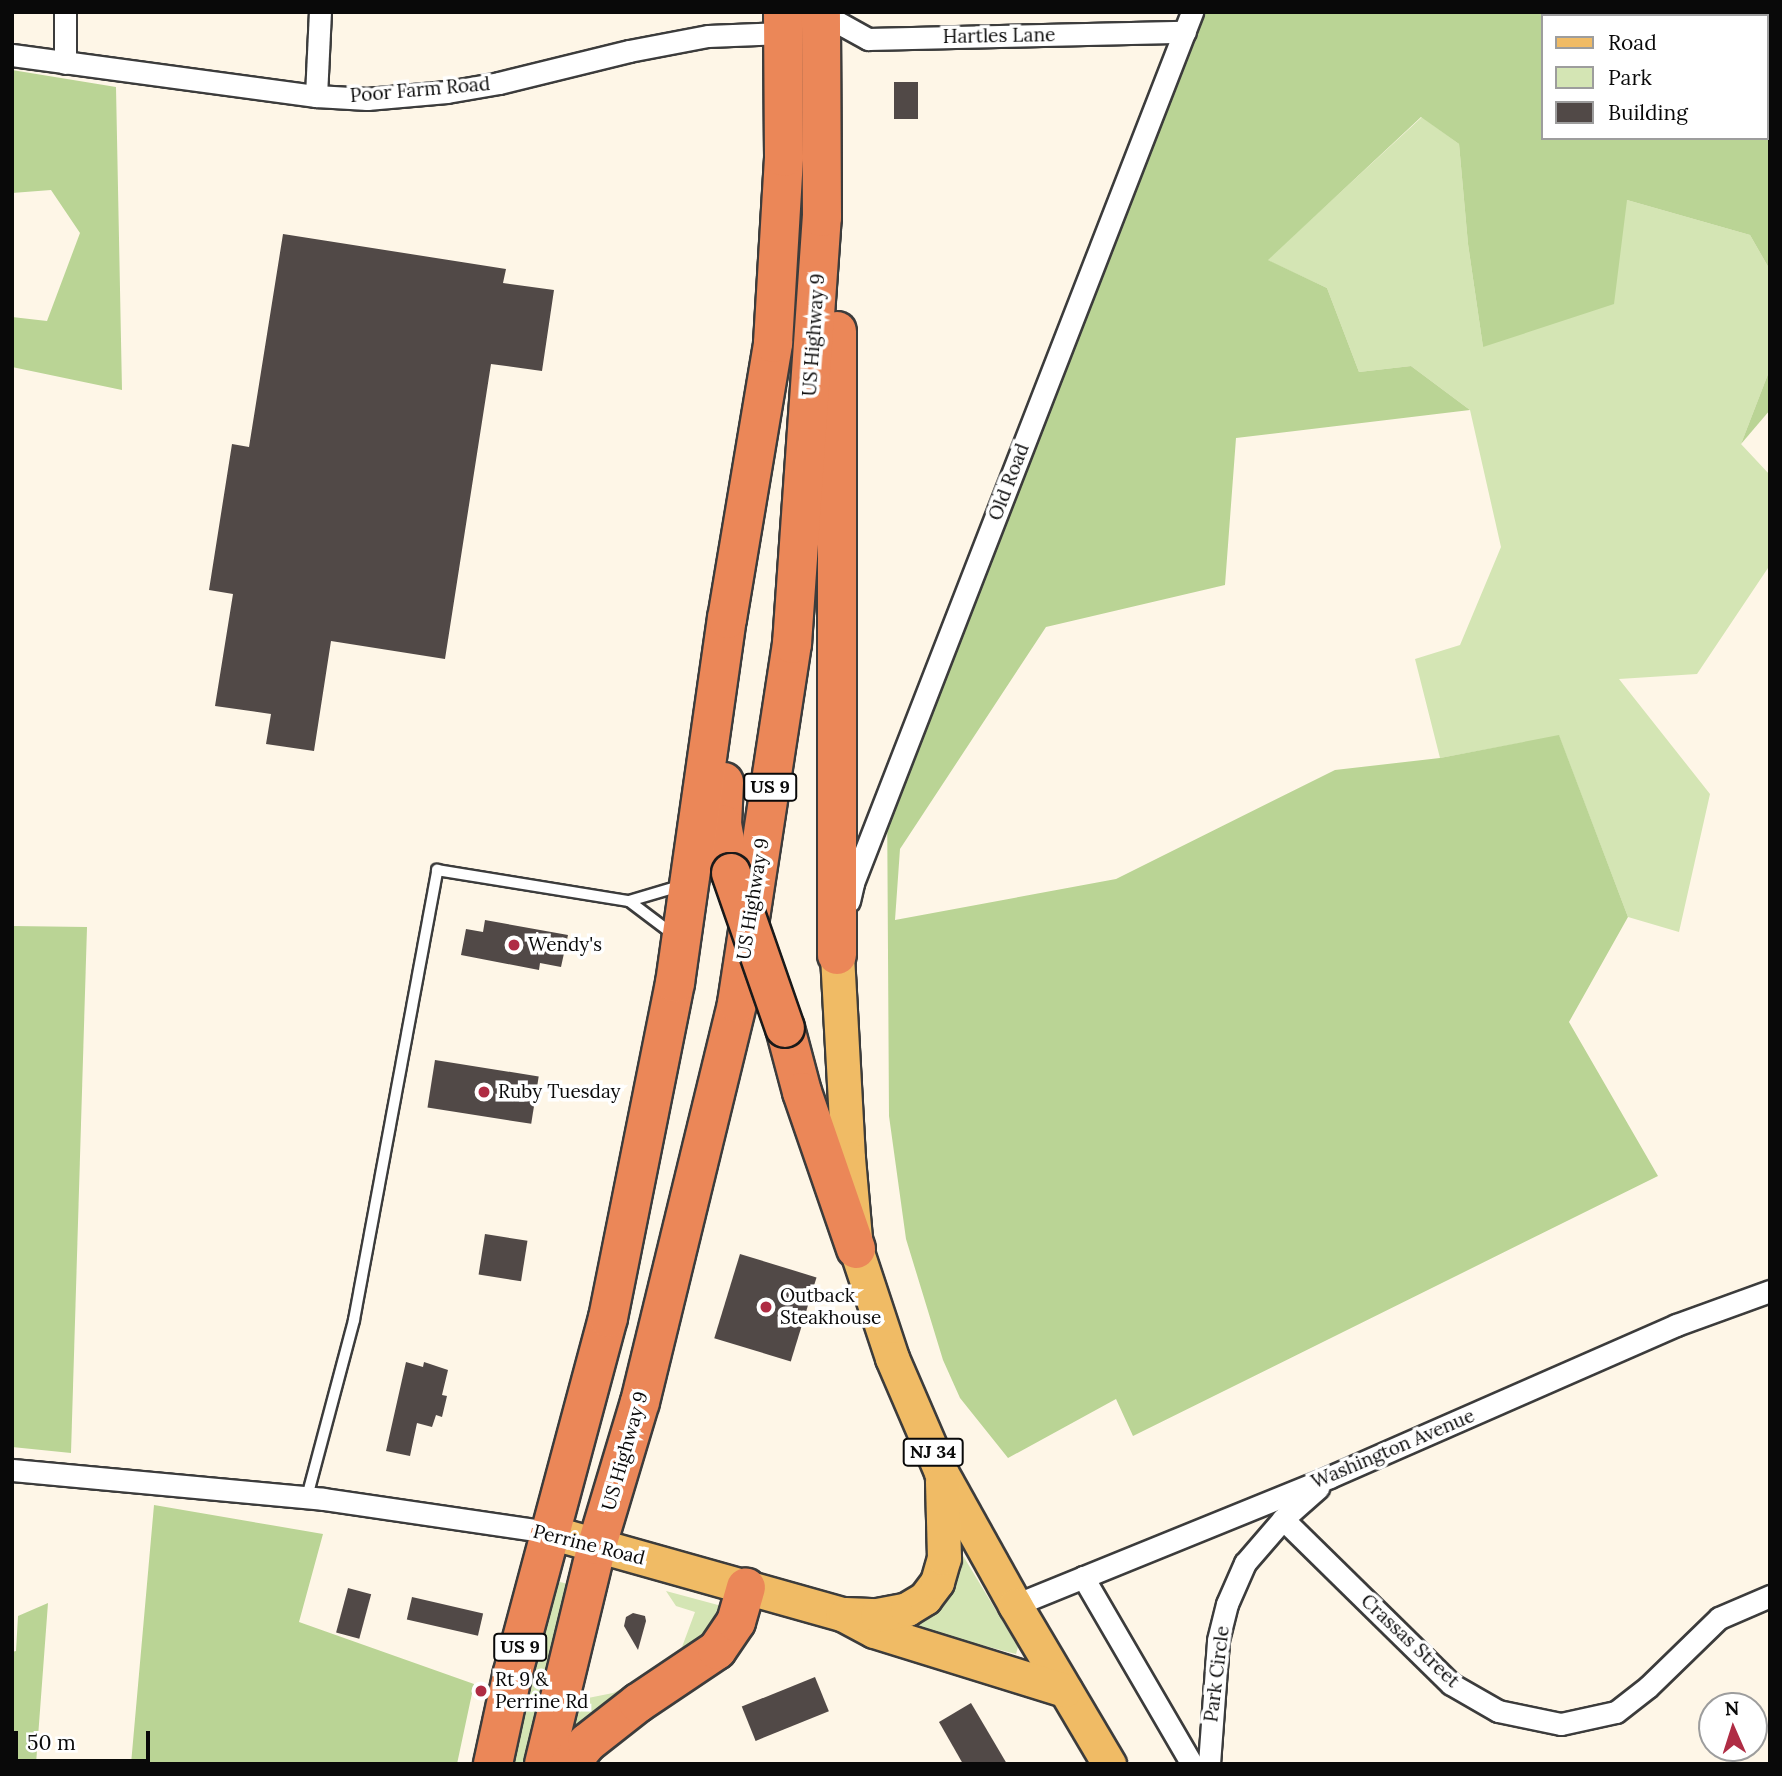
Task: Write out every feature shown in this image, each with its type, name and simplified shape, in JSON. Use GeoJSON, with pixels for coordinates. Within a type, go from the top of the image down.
{"type":"FeatureCollection","features":[{"type":"Feature","properties":{"kind":"highway","name":"US Highway 9"},"geometry":{"type":"LineString","coordinates":[[544,1764],[597,1545],[640,1402],[737,1003],[792,644],[822,217],[821,13]]}},
{"type":"Feature","properties":{"kind":"highway","name":"US Highway 9"},"geometry":{"type":"LineString","coordinates":[[493,1764],[512,1676],[608,1318],[681,940],[727,618],[773,344],[784,156],[783,23]]}},
{"type":"Feature","properties":{"kind":"highway"},"geometry":{"type":"LineString","coordinates":[[822,217],[837,323],[837,955]]}},
{"type":"Feature","properties":{"kind":"highway"},"geometry":{"type":"LineString","coordinates":[[727,618],[722,824],[731,873],[785,1028],[802,1092],[856,1249]]}},
{"type":"Feature","properties":{"kind":"highway"},"geometry":{"type":"LineString","coordinates":[[570,1764],[587,1743],[638,1703],[717,1650],[736,1622],[746,1587]]}},
{"type":"Feature","properties":{"kind":"main road"},"geometry":{"type":"LineString","coordinates":[[837,955],[856,1249]]}},
{"type":"Feature","properties":{"kind":"main road","name":"NJ 34"},"geometry":{"type":"LineString","coordinates":[[856,1249],[892,1358],[942,1472],[1014,1605],[1109,1764]]}},
{"type":"Feature","properties":{"kind":"main road"},"geometry":{"type":"LineString","coordinates":[[842,1614],[877,1615],[907,1609],[925,1598],[931,1590],[944,1558],[942,1472]]}},
{"type":"Feature","properties":{"kind":"main road","name":"Perrine Road"},"geometry":{"type":"LineString","coordinates":[[550,1532],[842,1614],[874,1631],[1065,1690]]}},
{"type":"Feature","properties":{"kind":"street"},"geometry":{"type":"LineString","coordinates":[[65,12],[65,64]]}},
{"type":"Feature","properties":{"kind":"street"},"geometry":{"type":"LineString","coordinates":[[316,96],[320,12]]}},
{"type":"Feature","properties":{"kind":"street","name":"Hartles Lane"},"geometry":{"type":"LineString","coordinates":[[821,13],[869,39],[1189,22]]}},
{"type":"Feature","properties":{"kind":"street","name":"Old Road"},"geometry":{"type":"LineString","coordinates":[[837,955],[853,883],[1189,22]]}},
{"type":"Feature","properties":{"kind":"street","name":"Poor Farm Road"},"geometry":{"type":"LineString","coordinates":[[12,55],[316,96],[367,99],[447,92],[499,83],[629,51],[783,23]]}},
{"type":"Feature","properties":{"kind":"street","name":"Washington Avenue"},"geometry":{"type":"LineString","coordinates":[[1014,1605],[1329,1477],[1676,1325],[1770,1291]]}},
{"type":"Feature","properties":{"kind":"street","name":"Perrine Road"},"geometry":{"type":"LineString","coordinates":[[12,1470],[307,1497],[550,1532]]}},
{"type":"Feature","properties":{"kind":"street","name":"Park Circle"},"geometry":{"type":"LineString","coordinates":[[1209,1764],[1218,1640],[1227,1604],[1245,1563],[1283,1519],[1329,1477]]}},
{"type":"Feature","properties":{"kind":"street","name":"Crassas Street"},"geometry":{"type":"LineString","coordinates":[[1283,1519],[1451,1684],[1498,1711],[1561,1724],[1616,1712],[1648,1687],[1719,1618],[1770,1595]]}},
{"type":"Feature","properties":{"kind":"street"},"geometry":{"type":"LineString","coordinates":[[1083,1577],[1192,1764]]}},
{"type":"Feature","properties":{"kind":"lane"},"geometry":{"type":"LineString","coordinates":[[307,1497],[354,1320],[437,870],[629,901],[689,883]]}},
{"type":"Feature","properties":{"kind":"lane"},"geometry":{"type":"LineString","coordinates":[[629,901],[681,940]]}},
{"type":"Feature","properties":{"kind":"green space"},"geometry":{"type":"Polygon","coordinates":[[[1203,12],[1770,12],[1770,270],[1750,235],[1627,200],[1614,304],[1483,347],[1468,244],[1459,144],[1421,117],[1268,260],[1327,288],[1359,372],[1411,366],[1470,410],[1236,438],[1225,585],[1046,627],[900,849],[895,920],[1116,879],[1335,770],[1440,758],[1559,735],[1628,917],[1569,1022],[1658,1176],[1133,1436],[1116,1399],[1008,1458],[960,1398],[943,1360],[906,1239],[889,1116],[887,792],[1203,12]]]}},
{"type":"Feature","properties":{"kind":"green space"},"geometry":{"type":"Polygon","coordinates":[[[12,70],[116,87],[122,390],[12,367],[12,317],[47,321],[80,233],[51,190],[12,193],[12,70]]]}},
{"type":"Feature","properties":{"kind":"green space"},"geometry":{"type":"Polygon","coordinates":[[[1422,117],[1459,144],[1468,244],[1483,347],[1627,200],[1750,235],[1770,270],[1770,369],[1741,444],[1770,475],[1770,565],[1697,674],[1619,679],[1710,794],[1679,932],[1628,917],[1559,736],[1440,758],[1415,659],[1460,645],[1501,547],[1470,410],[1411,366],[1359,372],[1327,288],[1267,260],[1422,117]]]}},
{"type":"Feature","properties":{"kind":"green space"},"geometry":{"type":"Polygon","coordinates":[[[1770,369],[1770,410],[1741,444],[1770,369]]]}},
{"type":"Feature","properties":{"kind":"green space"},"geometry":{"type":"Polygon","coordinates":[[[12,926],[87,927],[71,1453],[12,1447],[12,926]]]}},
{"type":"Feature","properties":{"kind":"green space"},"geometry":{"type":"Polygon","coordinates":[[[154,1505],[323,1534],[299,1622],[474,1684],[457,1764],[131,1764],[154,1505]]]}},
{"type":"Feature","properties":{"kind":"green space"},"geometry":{"type":"Polygon","coordinates":[[[959,1549],[1018,1647],[1016,1654],[900,1624],[959,1549]]]}},
{"type":"Feature","properties":{"kind":"green space"},"geometry":{"type":"Polygon","coordinates":[[[560,1582],[568,1584],[524,1764],[511,1764],[556,1585],[560,1582]]]}},
{"type":"Feature","properties":{"kind":"green space"},"geometry":{"type":"Polygon","coordinates":[[[666,1591],[718,1605],[722,1609],[718,1633],[571,1739],[578,1700],[613,1693],[639,1680],[675,1656],[682,1647],[695,1612],[676,1606],[666,1591]]]}},
{"type":"Feature","properties":{"kind":"green space"},"geometry":{"type":"Polygon","coordinates":[[[48,1603],[36,1764],[12,1764],[12,1652],[16,1651],[18,1616],[48,1603]]]}},
{"type":"Feature","properties":{"kind":"building"},"geometry":{"type":"Polygon","coordinates":[[[894,82],[918,82],[918,119],[894,119],[894,82]]]}},
{"type":"Feature","properties":{"kind":"building"},"geometry":{"type":"Polygon","coordinates":[[[283,234],[506,269],[503,283],[554,290],[542,371],[491,364],[445,659],[331,641],[314,751],[266,744],[271,714],[215,706],[233,594],[209,590],[232,444],[249,447],[283,234]]]}},
{"type":"Feature","properties":{"kind":"building","name":"Wendy's"},"geometry":{"type":"Polygon","coordinates":[[[485,920],[568,935],[561,967],[540,963],[539,970],[461,955],[466,929],[483,932],[485,920]]]}},
{"type":"Feature","properties":{"kind":"building","name":"Ruby Tuesday"},"geometry":{"type":"Polygon","coordinates":[[[435,1060],[539,1076],[531,1124],[427,1107],[435,1060]]]}},
{"type":"Feature","properties":{"kind":"building"},"geometry":{"type":"Polygon","coordinates":[[[485,1234],[527,1241],[521,1281],[479,1274],[485,1234]]]}},
{"type":"Feature","properties":{"kind":"building","name":"Outback Steakhouse"},"geometry":{"type":"Polygon","coordinates":[[[740,1254],[817,1277],[791,1362],[714,1338],[740,1254]]]}},
{"type":"Feature","properties":{"kind":"building"},"geometry":{"type":"Polygon","coordinates":[[[406,1362],[423,1367],[424,1362],[448,1370],[442,1395],[447,1396],[442,1417],[436,1415],[432,1427],[417,1423],[410,1456],[386,1451],[406,1362]]]}},
{"type":"Feature","properties":{"kind":"building"},"geometry":{"type":"Polygon","coordinates":[[[348,1588],[371,1594],[359,1639],[336,1632],[348,1588]]]}},
{"type":"Feature","properties":{"kind":"building"},"geometry":{"type":"Polygon","coordinates":[[[412,1597],[483,1613],[478,1636],[407,1619],[412,1597]]]}},
{"type":"Feature","properties":{"kind":"building"},"geometry":{"type":"Polygon","coordinates":[[[633,1613],[645,1616],[646,1621],[638,1650],[624,1626],[626,1617],[633,1613]]]}},
{"type":"Feature","properties":{"kind":"building"},"geometry":{"type":"Polygon","coordinates":[[[815,1677],[829,1711],[756,1741],[742,1707],[815,1677]]]}},
{"type":"Feature","properties":{"kind":"building"},"geometry":{"type":"Polygon","coordinates":[[[971,1703],[1007,1764],[963,1764],[939,1722],[971,1703]]]}},
{"type":"Feature","properties":{"kind":"place","name":"Wendy's"},"geometry":{"type":"Point","coordinates":[514,945]}},
{"type":"Feature","properties":{"kind":"place","name":"Ruby Tuesday"},"geometry":{"type":"Point","coordinates":[484,1092]}},
{"type":"Feature","properties":{"kind":"place","name":"Outback Steakhouse"},"geometry":{"type":"Point","coordinates":[766,1307]}},
{"type":"Feature","properties":{"kind":"place","name":"Rt 9 & Perrine Rd"},"geometry":{"type":"Point","coordinates":[481,1691]}}]}
